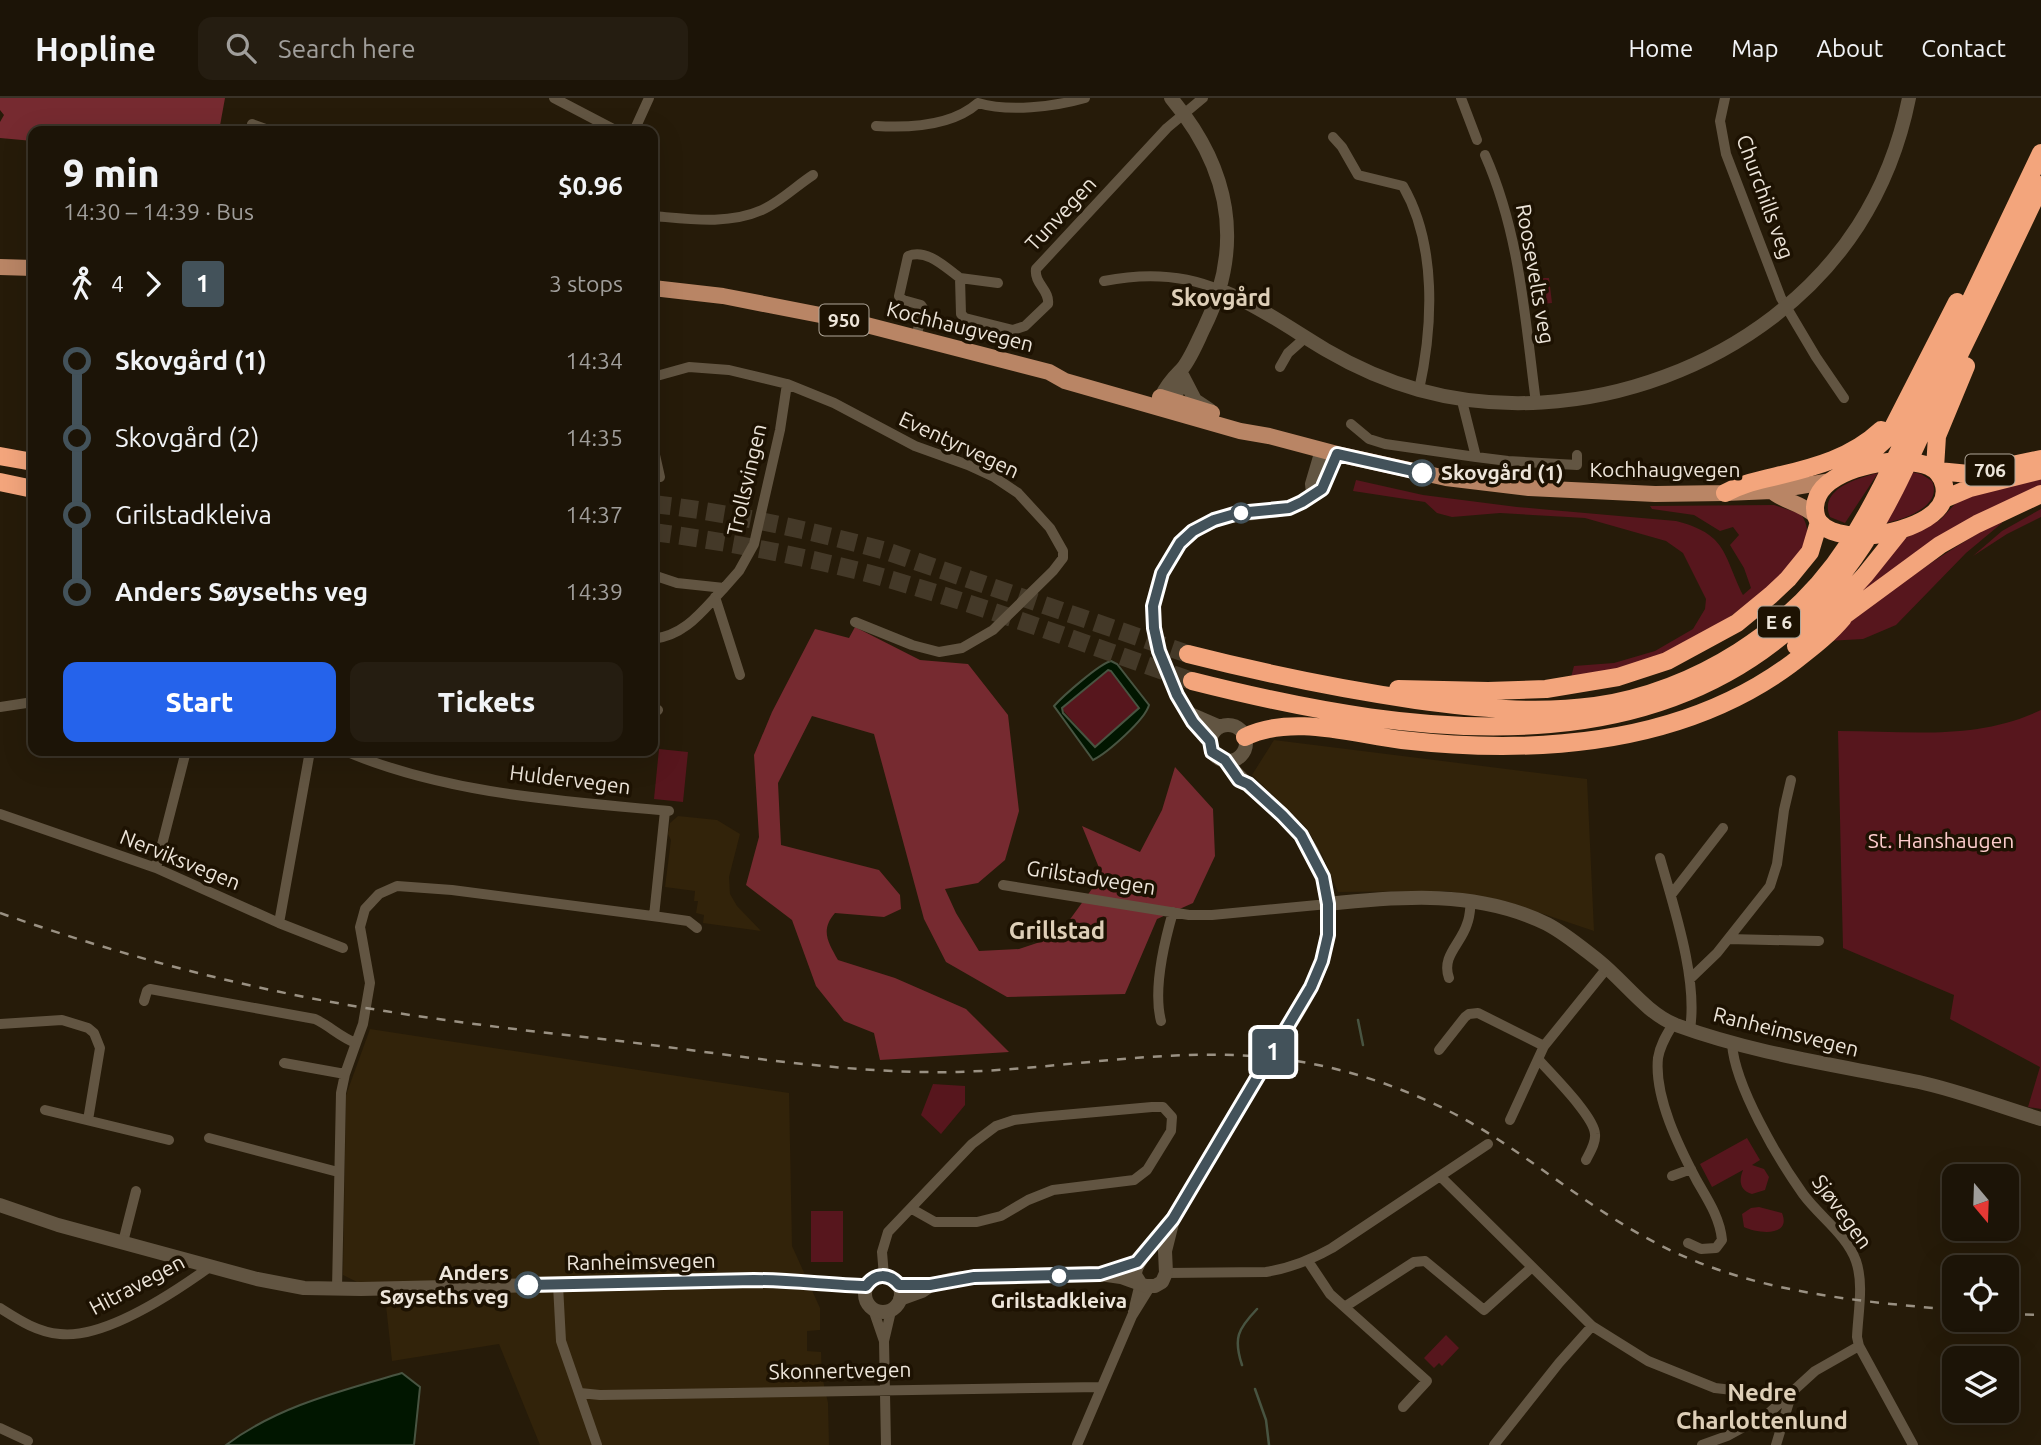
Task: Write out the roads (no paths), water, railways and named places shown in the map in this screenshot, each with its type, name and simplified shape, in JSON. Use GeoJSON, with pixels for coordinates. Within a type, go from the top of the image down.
{"type":"FeatureCollection","features":[{"type":"Feature","properties":{"kind":"highway","name":"E 6"},"geometry":{"type":"LineString","coordinates":[[1564,724],[1632,712],[1666,702],[1711,682],[1751,660],[1818,603],[1856,556],[1874,526],[1996,264],[2041,153]]}},
{"type":"Feature","properties":{"kind":"highway","name":"E 6"},"geometry":{"type":"LineString","coordinates":[[1188,654],[1380,695],[1511,709],[1595,706],[1629,699],[1687,680],[1745,648],[1800,603],[1847,546],[1880,489],[1996,264],[2041,185]]}},
{"type":"Feature","properties":{"kind":"highway","name":"E 6"},"geometry":{"type":"LineString","coordinates":[[1847,473],[1881,445],[1901,415],[1966,285],[1996,264]]}},
{"type":"Feature","properties":{"kind":"highway","name":"E 6"},"geometry":{"type":"LineString","coordinates":[[1936,469],[1937,436],[1994,300],[1996,264]]}},
{"type":"Feature","properties":{"kind":"highway","name":"E 6"},"geometry":{"type":"LineString","coordinates":[[1725,493],[1744,483],[1813,467],[1846,455],[1901,415]]}},
{"type":"Feature","properties":{"kind":"highway"},"geometry":{"type":"LineString","coordinates":[[0,456],[28,461]]}},
{"type":"Feature","properties":{"kind":"highway","name":"706"},"geometry":{"type":"LineString","coordinates":[[1831,481],[1847,473],[1884,462],[1917,462],[1936,469],[1969,474],[2041,459]]}},
{"type":"Feature","properties":{"kind":"highway","name":"706"},"geometry":{"type":"LineString","coordinates":[[1936,469],[1944,485],[1944,499]]}},
{"type":"Feature","properties":{"kind":"highway","name":"706"},"geometry":{"type":"LineString","coordinates":[[1817,519],[1828,530],[1838,533],[1853,536],[1879,535],[1901,530],[1929,516],[1944,499],[1970,488],[2041,471]]}},
{"type":"Feature","properties":{"kind":"highway"},"geometry":{"type":"LineString","coordinates":[[1817,519],[1816,501],[1819,493],[1831,481]]}},
{"type":"Feature","properties":{"kind":"highway"},"geometry":{"type":"LineString","coordinates":[[0,482],[28,488]]}},
{"type":"Feature","properties":{"kind":"highway","name":"E 6"},"geometry":{"type":"LineString","coordinates":[[1192,681],[1274,702],[1363,718],[1466,726],[1564,724],[1617,727],[1669,715],[1740,684],[1809,636],[1843,618],[1940,545],[2041,494]]}},
{"type":"Feature","properties":{"kind":"highway","name":"E 6"},"geometry":{"type":"LineString","coordinates":[[1380,695],[1403,687],[1518,691],[1571,687],[1618,677],[1667,661],[1737,623],[1771,596],[1810,552],[1817,519]]}},
{"type":"Feature","properties":{"kind":"highway","name":"E 6"},"geometry":{"type":"LineString","coordinates":[[1809,636],[1865,575],[1901,530]]}},
{"type":"Feature","properties":{"kind":"highway","name":"E 6"},"geometry":{"type":"LineString","coordinates":[[1244,745],[1267,729],[1297,727],[1429,742],[1533,744],[1600,739],[1635,733],[1700,714],[1731,700],[1780,672],[1833,631],[1843,618]]}},
{"type":"Feature","properties":{"kind":"main road"},"geometry":{"type":"LineString","coordinates":[[0,267],[28,268]]}},
{"type":"Feature","properties":{"kind":"main road","name":"Kochhaugvegen"},"geometry":{"type":"LineString","coordinates":[[658,289],[770,304],[916,338],[1049,372],[1065,380],[1244,422],[1269,436]]}},
{"type":"Feature","properties":{"kind":"main road","name":"Kochhaugvegen"},"geometry":{"type":"LineString","coordinates":[[1166,402],[1240,431],[1434,475],[1497,485],[1615,493],[1725,493],[1772,491],[1831,481]]}},
{"type":"Feature","properties":{"kind":"main road","name":"Kochhaugvegen"},"geometry":{"type":"LineString","coordinates":[[1772,491],[1779,498],[1805,507],[1817,519]]}},
{"type":"Feature","properties":{"kind":"street"},"geometry":{"type":"LineString","coordinates":[[554,98],[607,126]]}},
{"type":"Feature","properties":{"kind":"street"},"geometry":{"type":"LineString","coordinates":[[637,126],[649,98]]}},
{"type":"Feature","properties":{"kind":"street"},"geometry":{"type":"LineString","coordinates":[[876,126],[923,126],[970,110],[975,100],[991,106],[1038,108],[1085,98]]}},
{"type":"Feature","properties":{"kind":"street"},"geometry":{"type":"LineString","coordinates":[[1171,98],[1185,115],[1211,160],[1226,204],[1227,250],[1220,289],[1181,374]]}},
{"type":"Feature","properties":{"kind":"street","name":"Tunvegen"},"geometry":{"type":"LineString","coordinates":[[960,278],[961,314],[965,318],[1013,330],[1025,326],[1046,307],[1049,299],[1037,280],[1036,269],[1167,128],[1203,98]]}},
{"type":"Feature","properties":{"kind":"street"},"geometry":{"type":"LineString","coordinates":[[1461,98],[1477,140]]}},
{"type":"Feature","properties":{"kind":"street","name":"Churchills veg"},"geometry":{"type":"LineString","coordinates":[[1725,98],[1720,121],[1726,154],[1785,307],[1844,398]]}},
{"type":"Feature","properties":{"kind":"street"},"geometry":{"type":"LineString","coordinates":[[1104,281],[1152,275],[1189,280],[1220,289],[1260,308],[1357,366],[1419,390],[1464,399],[1536,403],[1591,396],[1652,380],[1688,366],[1727,346],[1785,307],[1834,256],[1865,214],[1892,157],[1909,98]]}},
{"type":"Feature","properties":{"kind":"street"},"geometry":{"type":"LineString","coordinates":[[252,124],[257,126]]}},
{"type":"Feature","properties":{"kind":"street"},"geometry":{"type":"LineString","coordinates":[[1333,137],[1358,174],[1403,186],[1419,219],[1424,244],[1430,325],[1419,390]]}},
{"type":"Feature","properties":{"kind":"street","name":"Roosevelts veg"},"geometry":{"type":"LineString","coordinates":[[1485,155],[1503,201],[1516,251],[1536,403]]}},
{"type":"Feature","properties":{"kind":"street"},"geometry":{"type":"LineString","coordinates":[[658,216],[718,220],[746,215],[764,209],[813,175]]}},
{"type":"Feature","properties":{"kind":"street"},"geometry":{"type":"LineString","coordinates":[[916,338],[923,309],[921,305],[903,300],[899,296],[908,256],[920,254],[931,258],[960,278],[998,283]]}},
{"type":"Feature","properties":{"kind":"street"},"geometry":{"type":"LineString","coordinates":[[1280,367],[1288,353],[1306,337]]}},
{"type":"Feature","properties":{"kind":"street","name":"Eventyrvegen"},"geometry":{"type":"LineString","coordinates":[[658,376],[689,367],[729,370],[787,384],[834,403],[915,446],[994,477],[1027,501],[1050,528],[1063,551],[1063,558],[1053,571],[993,630],[962,648],[939,652],[912,645],[855,622]]}},
{"type":"Feature","properties":{"kind":"street"},"geometry":{"type":"LineString","coordinates":[[1166,402],[1175,374],[1181,374]]}},
{"type":"Feature","properties":{"kind":"street"},"geometry":{"type":"LineString","coordinates":[[1181,374],[1195,400],[1214,414]]}},
{"type":"Feature","properties":{"kind":"street","name":"Trollsvingen"},"geometry":{"type":"LineString","coordinates":[[658,638],[681,630],[698,617],[739,571],[754,544],[777,443],[787,384]]}},
{"type":"Feature","properties":{"kind":"street"},"geometry":{"type":"LineString","coordinates":[[1464,399],[1463,405],[1476,457]]}},
{"type":"Feature","properties":{"kind":"street"},"geometry":{"type":"LineString","coordinates":[[1351,424],[1369,439],[1385,444],[1476,457],[1577,465],[1577,455]]}},
{"type":"Feature","properties":{"kind":"street"},"geometry":{"type":"LineString","coordinates":[[1210,741],[1193,722],[1170,682],[1154,628],[1155,596],[1168,562],[1187,537],[1214,520],[1238,513],[1289,508],[1322,489],[1329,452]]}},
{"type":"Feature","properties":{"kind":"street"},"geometry":{"type":"LineString","coordinates":[[658,468],[660,477]]}},
{"type":"Feature","properties":{"kind":"street"},"geometry":{"type":"LineString","coordinates":[[658,577],[677,583],[724,588]]}},
{"type":"Feature","properties":{"kind":"street"},"geometry":{"type":"LineString","coordinates":[[715,597],[740,675]]}},
{"type":"Feature","properties":{"kind":"street"},"geometry":{"type":"LineString","coordinates":[[0,707],[28,703]]}},
{"type":"Feature","properties":{"kind":"street"},"geometry":{"type":"LineString","coordinates":[[1190,714],[1200,716],[1220,727]]}},
{"type":"Feature","properties":{"kind":"street"},"geometry":{"type":"LineString","coordinates":[[1145,1285],[1135,1275],[1141,1259],[1173,1219],[1311,987],[1326,947],[1329,923],[1323,877],[1301,835],[1248,784],[1239,780],[1225,760],[1212,752],[1212,733],[1220,727],[1237,727],[1244,745],[1248,784]]}},
{"type":"Feature","properties":{"kind":"street"},"geometry":{"type":"LineString","coordinates":[[1225,760],[1236,759],[1244,745]]}},
{"type":"Feature","properties":{"kind":"street"},"geometry":{"type":"LineString","coordinates":[[156,868],[185,756]]}},
{"type":"Feature","properties":{"kind":"street"},"geometry":{"type":"LineString","coordinates":[[279,923],[309,756]]}},
{"type":"Feature","properties":{"kind":"street","name":"Huldervegen"},"geometry":{"type":"LineString","coordinates":[[359,756],[405,772],[471,787],[667,811],[654,916]]}},
{"type":"Feature","properties":{"kind":"street"},"geometry":{"type":"LineString","coordinates":[[1690,979],[1728,939],[1773,879],[1791,780]]}},
{"type":"Feature","properties":{"kind":"street","name":"Nerviksvegen"},"geometry":{"type":"LineString","coordinates":[[0,814],[156,868],[279,923],[343,948]]}},
{"type":"Feature","properties":{"kind":"street"},"geometry":{"type":"LineString","coordinates":[[1671,895],[1723,828]]}},
{"type":"Feature","properties":{"kind":"street"},"geometry":{"type":"LineString","coordinates":[[1660,858],[1690,979],[1693,1012],[1690,1029]]}},
{"type":"Feature","properties":{"kind":"street","name":"Grilstadvegen"},"geometry":{"type":"LineString","coordinates":[[1003,885],[1173,912],[1212,915],[1328,904]]}},
{"type":"Feature","properties":{"kind":"street"},"geometry":{"type":"LineString","coordinates":[[337,1289],[341,1093],[363,1024],[370,983],[360,927],[365,909],[379,894],[397,887],[452,890],[688,921],[697,928]]}},
{"type":"Feature","properties":{"kind":"street","name":"Ranheimsvegen"},"geometry":{"type":"LineString","coordinates":[[1328,904],[1394,897],[1446,898],[1513,911],[1567,936],[1655,1012],[1674,1024],[1732,1044],[1917,1082],[2041,1119]]}},
{"type":"Feature","properties":{"kind":"street"},"geometry":{"type":"LineString","coordinates":[[1449,978],[1446,971],[1447,961],[1467,927],[1471,901]]}},
{"type":"Feature","properties":{"kind":"street","name":"Grilstadvegen"},"geometry":{"type":"LineString","coordinates":[[1161,1021],[1158,1008],[1161,975],[1166,937],[1173,912]]}},
{"type":"Feature","properties":{"kind":"street"},"geometry":{"type":"LineString","coordinates":[[1728,939],[1819,941]]}},
{"type":"Feature","properties":{"kind":"street"},"geometry":{"type":"LineString","coordinates":[[1510,1120],[1544,1046],[1607,968]]}},
{"type":"Feature","properties":{"kind":"street"},"geometry":{"type":"LineString","coordinates":[[144,1000],[150,989],[314,1019],[356,1044]]}},
{"type":"Feature","properties":{"kind":"street"},"geometry":{"type":"LineString","coordinates":[[1439,1050],[1465,1017],[1478,1013],[1544,1046]]}},
{"type":"Feature","properties":{"kind":"street"},"geometry":{"type":"LineString","coordinates":[[0,1024],[62,1020],[88,1028],[98,1039],[100,1048],[88,1120]]}},
{"type":"Feature","properties":{"kind":"street"},"geometry":{"type":"LineString","coordinates":[[1674,1024],[1661,1046],[1658,1077],[1661,1096],[1691,1169],[1721,1224],[1722,1240],[1716,1248],[1701,1249],[1688,1243]]}},
{"type":"Feature","properties":{"kind":"street","name":"Sjøvegen"},"geometry":{"type":"LineString","coordinates":[[1732,1044],[1734,1063],[1768,1135],[1804,1194],[1838,1233],[1856,1260],[1859,1277],[1859,1346],[1913,1445]]}},
{"type":"Feature","properties":{"kind":"street"},"geometry":{"type":"LineString","coordinates":[[1538,1059],[1585,1113],[1595,1132],[1594,1143],[1586,1160]]}},
{"type":"Feature","properties":{"kind":"street"},"geometry":{"type":"LineString","coordinates":[[284,1063],[345,1074]]}},
{"type":"Feature","properties":{"kind":"street"},"geometry":{"type":"LineString","coordinates":[[884,1276],[885,1238],[893,1227],[979,1137],[1003,1123],[1152,1107],[1163,1107],[1172,1117],[1171,1131],[1147,1170],[1134,1180],[1053,1190],[1028,1199],[1001,1216],[977,1223],[935,1222],[912,1209]]}},
{"type":"Feature","properties":{"kind":"street"},"geometry":{"type":"LineString","coordinates":[[45,1110],[169,1140]]}},
{"type":"Feature","properties":{"kind":"street"},"geometry":{"type":"LineString","coordinates":[[209,1138],[338,1172]]}},
{"type":"Feature","properties":{"kind":"street"},"geometry":{"type":"LineString","coordinates":[[1165,1268],[1266,1272],[1308,1261],[1332,1248],[1488,1144]]}},
{"type":"Feature","properties":{"kind":"street"},"geometry":{"type":"LineString","coordinates":[[1672,1175],[1691,1169]]}},
{"type":"Feature","properties":{"kind":"street"},"geometry":{"type":"LineString","coordinates":[[1440,1177],[1592,1326],[1648,1361],[1715,1388],[1750,1392],[1793,1392]]}},
{"type":"Feature","properties":{"kind":"street"},"geometry":{"type":"LineString","coordinates":[[123,1242],[136,1191]]}},
{"type":"Feature","properties":{"kind":"street","name":"Ranheimsvegen"},"geometry":{"type":"LineString","coordinates":[[0,1205],[58,1225],[285,1285],[337,1289],[787,1280],[829,1286],[866,1286]]}},
{"type":"Feature","properties":{"kind":"street"},"geometry":{"type":"LineString","coordinates":[[900,1292],[974,1277],[1100,1274],[1145,1285],[1159,1284],[1165,1268],[1173,1219]]}},
{"type":"Feature","properties":{"kind":"street"},"geometry":{"type":"LineString","coordinates":[[1100,1274],[1157,1256],[1165,1268]]}},
{"type":"Feature","properties":{"kind":"street"},"geometry":{"type":"LineString","coordinates":[[1308,1261],[1330,1294],[1427,1381],[1403,1407]]}},
{"type":"Feature","properties":{"kind":"street"},"geometry":{"type":"LineString","coordinates":[[1346,1306],[1414,1262],[1425,1261],[1484,1310],[1532,1267]]}},
{"type":"Feature","properties":{"kind":"street","name":"Hitravegen"},"geometry":{"type":"LineString","coordinates":[[0,1308],[27,1325],[58,1334],[83,1334],[117,1322],[183,1286],[211,1266]]}},
{"type":"Feature","properties":{"kind":"street"},"geometry":{"type":"LineString","coordinates":[[884,1341],[870,1305],[866,1286],[874,1278],[884,1276],[893,1279],[900,1292]]}},
{"type":"Feature","properties":{"kind":"street"},"geometry":{"type":"LineString","coordinates":[[558,1285],[561,1341],[597,1445]]}},
{"type":"Feature","properties":{"kind":"street"},"geometry":{"type":"LineString","coordinates":[[1077,1445],[1145,1285]]}},
{"type":"Feature","properties":{"kind":"street","name":"Ranheimsvegen"},"geometry":{"type":"LineString","coordinates":[[829,1286],[870,1305]]}},
{"type":"Feature","properties":{"kind":"street"},"geometry":{"type":"LineString","coordinates":[[886,1445],[884,1341],[891,1311],[900,1292]]}},
{"type":"Feature","properties":{"kind":"street"},"geometry":{"type":"LineString","coordinates":[[870,1305],[882,1312],[891,1311]]}},
{"type":"Feature","properties":{"kind":"street"},"geometry":{"type":"LineString","coordinates":[[1494,1445],[1592,1326]]}},
{"type":"Feature","properties":{"kind":"street"},"geometry":{"type":"LineString","coordinates":[[1702,1445],[1748,1426],[1769,1413],[1815,1370],[1859,1346]]}},
{"type":"Feature","properties":{"kind":"street","name":"Skonnertvegen"},"geometry":{"type":"LineString","coordinates":[[580,1393],[595,1395],[1101,1387]]}},
{"type":"Feature","properties":{"kind":"street"},"geometry":{"type":"LineString","coordinates":[[1776,1445],[1793,1392]]}},
{"type":"Feature","properties":{"kind":"street"},"geometry":{"type":"LineString","coordinates":[[0,1428],[28,1441]]}},
{"type":"Feature","properties":{"kind":"waterway"},"geometry":{"type":"LineString","coordinates":[[1358,1020],[1363,1045]]}},
{"type":"Feature","properties":{"kind":"waterway"},"geometry":{"type":"LineString","coordinates":[[1242,1365],[1238,1348],[1239,1334],[1245,1322],[1257,1309]]}},
{"type":"Feature","properties":{"kind":"waterway"},"geometry":{"type":"LineString","coordinates":[[1255,1389],[1266,1420],[1269,1445]]}},
{"type":"Feature","properties":{"kind":"tunnel"},"geometry":{"type":"LineString","coordinates":[[658,505],[770,523],[886,551],[1188,654]]}},
{"type":"Feature","properties":{"kind":"tunnel"},"geometry":{"type":"LineString","coordinates":[[658,533],[766,550],[878,576],[997,613],[1192,681]]}},
{"type":"Feature","properties":{"kind":"railway"},"geometry":{"type":"LineString","coordinates":[[0,913],[94,944],[190,971],[336,1003],[415,1016],[774,1061],[922,1072],[1019,1068],[1163,1056],[1260,1057],[1308,1063],[1385,1084],[1459,1116],[1618,1221],[1693,1260],[1766,1284],[1803,1292],[1942,1309]]}},
{"type":"Feature","properties":{"kind":"railway"},"geometry":{"type":"LineString","coordinates":[[2019,1314],[2041,1315]]}},
{"type":"Feature","properties":{"kind":"place","name":"Skovgård (1)"},"geometry":{"type":"Point","coordinates":[1422,473]}},
{"type":"Feature","properties":{"kind":"place","name":"Grilstadkleiva"},"geometry":{"type":"Point","coordinates":[1059,1276]}},
{"type":"Feature","properties":{"kind":"place","name":"Anders Søyseths veg"},"geometry":{"type":"Point","coordinates":[528,1285]}},
{"type":"Feature","properties":{"kind":"district","name":"Skovgård"},"geometry":{"type":"Point","coordinates":[1221,298]}},
{"type":"Feature","properties":{"kind":"district","name":"Grillstad"},"geometry":{"type":"Point","coordinates":[1057,931]}},
{"type":"Feature","properties":{"kind":"district","name":"Nedre Charlottenlund"},"geometry":{"type":"Point","coordinates":[1762,1407]}},
{"type":"Feature","properties":{"kind":"park label","name":"St. Hanshaugen"},"geometry":{"type":"Point","coordinates":[1941,841]}}]}
